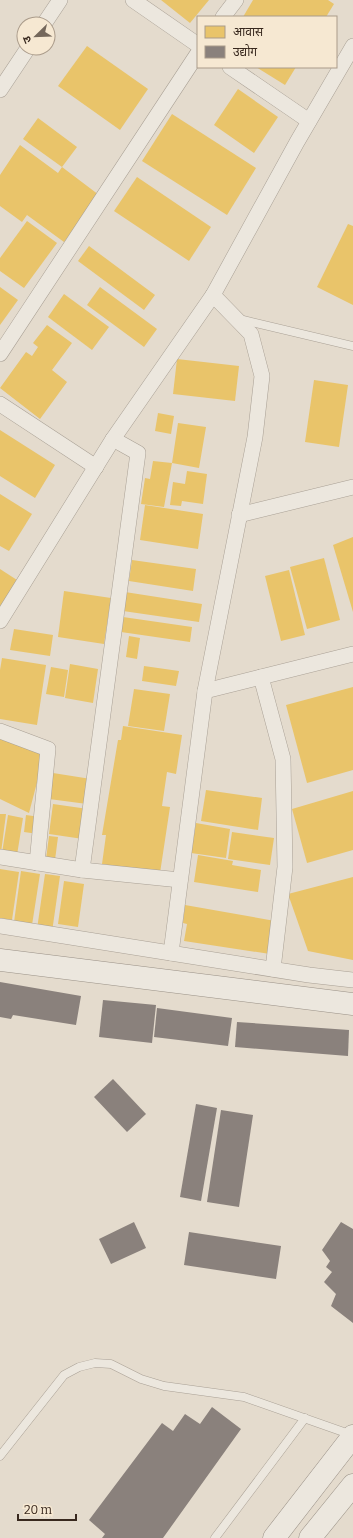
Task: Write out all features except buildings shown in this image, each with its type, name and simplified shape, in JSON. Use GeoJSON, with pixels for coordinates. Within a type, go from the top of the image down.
{"type":"FeatureCollection","features":[{"type":"Feature","properties":{"kind":"main road"},"geometry":{"type":"LineString","coordinates":[[0,960],[283,994],[353,1004]]}},
{"type":"Feature","properties":{"kind":"main road"},"geometry":{"type":"LineString","coordinates":[[274,1538],[353,1436]]}},
{"type":"Feature","properties":{"kind":"main road"},"geometry":{"type":"LineString","coordinates":[[310,1538],[353,1485]]}},
{"type":"Feature","properties":{"kind":"street"},"geometry":{"type":"LineString","coordinates":[[49,16],[60,0]]}},
{"type":"Feature","properties":{"kind":"street"},"geometry":{"type":"LineString","coordinates":[[133,0],[197,44]]}},
{"type":"Feature","properties":{"kind":"street"},"geometry":{"type":"LineString","coordinates":[[224,16],[236,0]]}},
{"type":"Feature","properties":{"kind":"street"},"geometry":{"type":"LineString","coordinates":[[0,621],[113,439],[213,295],[308,121],[353,46]]}},
{"type":"Feature","properties":{"kind":"street"},"geometry":{"type":"LineString","coordinates":[[0,354],[197,55]]}},
{"type":"Feature","properties":{"kind":"street"},"geometry":{"type":"LineString","coordinates":[[0,90],[23,56]]}},
{"type":"Feature","properties":{"kind":"street"},"geometry":{"type":"LineString","coordinates":[[231,68],[308,121]]}},
{"type":"Feature","properties":{"kind":"street"},"geometry":{"type":"LineString","coordinates":[[171,953],[205,691],[255,437],[262,376],[251,334],[213,295]]}},
{"type":"Feature","properties":{"kind":"street"},"geometry":{"type":"LineString","coordinates":[[0,404],[96,467]]}},
{"type":"Feature","properties":{"kind":"street"},"geometry":{"type":"LineString","coordinates":[[82,870],[138,453],[113,439]]}},
{"type":"Feature","properties":{"kind":"street"},"geometry":{"type":"LineString","coordinates":[[239,515],[353,487]]}},
{"type":"Feature","properties":{"kind":"street"},"geometry":{"type":"LineString","coordinates":[[205,691],[353,654]]}},
{"type":"Feature","properties":{"kind":"street"},"geometry":{"type":"LineString","coordinates":[[261,677],[283,759],[285,867],[273,969]]}},
{"type":"Feature","properties":{"kind":"street"},"geometry":{"type":"LineString","coordinates":[[0,731],[48,749],[36,863]]}},
{"type":"Feature","properties":{"kind":"street"},"geometry":{"type":"LineString","coordinates":[[0,857],[82,870],[180,880]]}},
{"type":"Feature","properties":{"kind":"street"},"geometry":{"type":"LineString","coordinates":[[0,926],[273,969],[353,980]]}},
{"type":"Feature","properties":{"kind":"lane"},"geometry":{"type":"LineString","coordinates":[[235,318],[353,346]]}},
{"type":"Feature","properties":{"kind":"lane"},"geometry":{"type":"LineString","coordinates":[[0,1456],[64,1375],[79,1367],[95,1363],[111,1364],[141,1379],[164,1386],[244,1398],[353,1436]]}},
{"type":"Feature","properties":{"kind":"lane"},"geometry":{"type":"LineString","coordinates":[[215,1538],[305,1418]]}}]}
